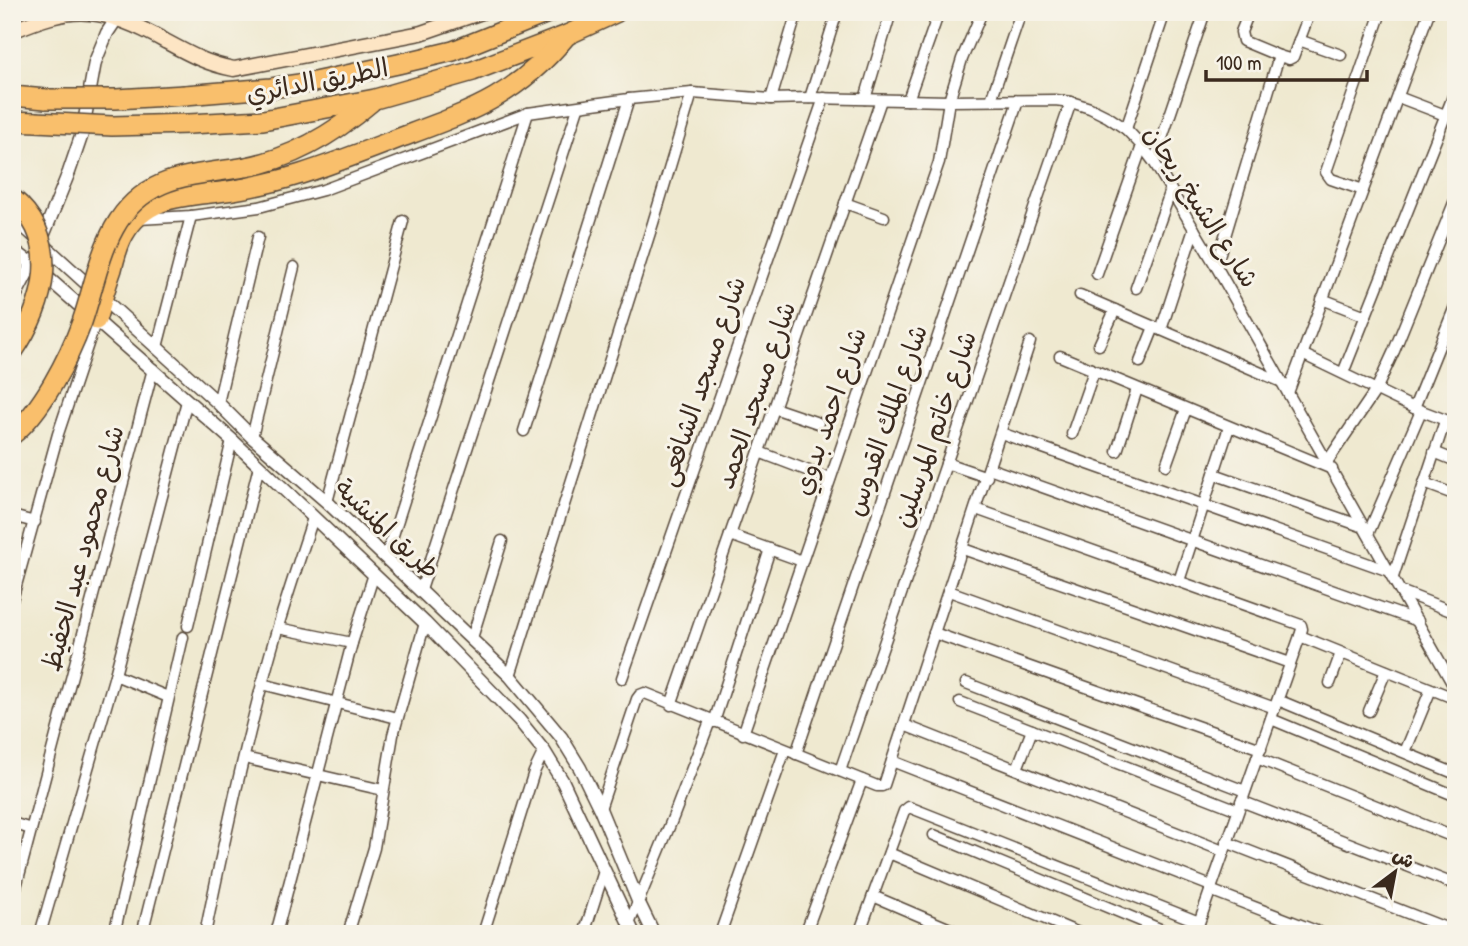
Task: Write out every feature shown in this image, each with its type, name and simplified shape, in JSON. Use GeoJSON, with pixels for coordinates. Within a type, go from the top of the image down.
{"type":"FeatureCollection","features":[{"type":"Feature","properties":{"kind":"highway","name":"الطريق الدائري"},"geometry":{"type":"LineString","coordinates":[[12,96],[116,99],[250,90],[303,83],[453,51],[550,12]]}},
{"type":"Feature","properties":{"kind":"highway","name":"الطريق الدائري"},"geometry":{"type":"LineString","coordinates":[[12,121],[112,126],[263,120],[374,99],[473,71],[567,35],[617,12]]}},
{"type":"Feature","properties":{"kind":"highway"},"geometry":{"type":"LineString","coordinates":[[96,320],[118,246],[135,219],[150,207],[168,199],[252,187],[302,174],[475,109],[506,92],[533,72],[567,35]]}},
{"type":"Feature","properties":{"kind":"highway"},"geometry":{"type":"LineString","coordinates":[[12,435],[24,426],[35,412],[68,355],[106,243],[117,222],[132,203],[172,180],[268,163],[306,147],[342,125],[374,99]]}},
{"type":"Feature","properties":{"kind":"highway"},"geometry":{"type":"LineString","coordinates":[[12,198],[24,210],[36,229],[44,252],[45,267],[38,300],[24,333],[12,352]]}},
{"type":"Feature","properties":{"kind":"main road"},"geometry":{"type":"LineString","coordinates":[[12,31],[77,13],[118,16],[201,60],[234,69],[421,33],[482,12]]}},
{"type":"Feature","properties":{"kind":"street"},"geometry":{"type":"LineString","coordinates":[[771,99],[797,12]]}},
{"type":"Feature","properties":{"kind":"street"},"geometry":{"type":"LineString","coordinates":[[810,98],[837,12]]}},
{"type":"Feature","properties":{"kind":"street"},"geometry":{"type":"LineString","coordinates":[[864,99],[891,12]]}},
{"type":"Feature","properties":{"kind":"street"},"geometry":{"type":"LineString","coordinates":[[908,100],[939,12]]}},
{"type":"Feature","properties":{"kind":"street","name":"شارع احمد بدوي"},"geometry":{"type":"LineString","coordinates":[[743,734],[939,162],[949,101],[962,59],[982,12]]}},
{"type":"Feature","properties":{"kind":"street"},"geometry":{"type":"LineString","coordinates":[[992,100],[1021,12]]}},
{"type":"Feature","properties":{"kind":"street"},"geometry":{"type":"LineString","coordinates":[[1126,129],[1165,12]]}},
{"type":"Feature","properties":{"kind":"street"},"geometry":{"type":"LineString","coordinates":[[1154,162],[1205,12]]}},
{"type":"Feature","properties":{"kind":"street"},"geometry":{"type":"LineString","coordinates":[[1249,12],[1241,32],[1243,41],[1289,59],[1293,57],[1310,12]]}},
{"type":"Feature","properties":{"kind":"street"},"geometry":{"type":"LineString","coordinates":[[1363,190],[1327,176],[1326,168],[1381,12]]}},
{"type":"Feature","properties":{"kind":"street"},"geometry":{"type":"LineString","coordinates":[[1288,393],[1429,12]]}},
{"type":"Feature","properties":{"kind":"street"},"geometry":{"type":"LineString","coordinates":[[12,302],[32,264],[79,144],[95,62],[107,33],[118,16]]}},
{"type":"Feature","properties":{"kind":"street"},"geometry":{"type":"LineString","coordinates":[[1300,40],[1341,55]]}},
{"type":"Feature","properties":{"kind":"street"},"geometry":{"type":"LineString","coordinates":[[1216,266],[1279,56]]}},
{"type":"Feature","properties":{"kind":"street"},"geometry":{"type":"LineString","coordinates":[[1343,373],[1456,89]]}},
{"type":"Feature","properties":{"kind":"street"},"geometry":{"type":"LineString","coordinates":[[510,676],[692,93]]}},
{"type":"Feature","properties":{"kind":"street","name":"شارع الشيخ ريحان"},"geometry":{"type":"LineString","coordinates":[[135,219],[191,216],[259,206],[323,190],[528,113],[629,99],[692,93],[771,99],[1055,100],[1090,108],[1126,129],[1154,162],[1455,686]]}},
{"type":"Feature","properties":{"kind":"street"},"geometry":{"type":"LineString","coordinates":[[1398,97],[1445,116]]}},
{"type":"Feature","properties":{"kind":"street","name":"شارع مسجد الشافعى"},"geometry":{"type":"LineString","coordinates":[[622,678],[824,98]]}},
{"type":"Feature","properties":{"kind":"street"},"geometry":{"type":"LineString","coordinates":[[524,430],[629,99]]}},
{"type":"Feature","properties":{"kind":"street","name":"شارع مسجد الحمد"},"geometry":{"type":"LineString","coordinates":[[671,705],[881,100]]}},
{"type":"Feature","properties":{"kind":"street","name":"شارع الملك القدوس"},"geometry":{"type":"LineString","coordinates":[[720,934],[790,752],[1018,101]]}},
{"type":"Feature","properties":{"kind":"street","name":"شارع خاتم المرسلين"},"geometry":{"type":"LineString","coordinates":[[840,771],[1071,102]]}},
{"type":"Feature","properties":{"kind":"street"},"geometry":{"type":"LineString","coordinates":[[421,590],[578,107]]}},
{"type":"Feature","properties":{"kind":"street"},"geometry":{"type":"LineString","coordinates":[[386,557],[528,113]]}},
{"type":"Feature","properties":{"kind":"street"},"geometry":{"type":"LineString","coordinates":[[1097,274],[1142,146]]}},
{"type":"Feature","properties":{"kind":"street"},"geometry":{"type":"LineString","coordinates":[[1136,288],[1171,190]]}},
{"type":"Feature","properties":{"kind":"street"},"geometry":{"type":"LineString","coordinates":[[1059,356],[1329,466],[1376,390],[1456,198]]}},
{"type":"Feature","properties":{"kind":"street"},"geometry":{"type":"LineString","coordinates":[[845,203],[884,217]]}},
{"type":"Feature","properties":{"kind":"street","name":"طريق المنشية"},"geometry":{"type":"LineString","coordinates":[[12,216],[252,437],[327,502],[510,676],[561,737],[580,768],[654,934]]}},
{"type":"Feature","properties":{"kind":"street"},"geometry":{"type":"LineString","coordinates":[[157,347],[191,216]]}},
{"type":"Feature","properties":{"kind":"street"},"geometry":{"type":"LineString","coordinates":[[327,502],[403,221]]}},
{"type":"Feature","properties":{"kind":"street"},"geometry":{"type":"LineString","coordinates":[[1140,362],[1157,328],[1194,229]]}},
{"type":"Feature","properties":{"kind":"street"},"geometry":{"type":"LineString","coordinates":[[218,403],[258,237]]}},
{"type":"Feature","properties":{"kind":"street","name":"طريق المنشية"},"geometry":{"type":"LineString","coordinates":[[12,249],[232,440],[425,623],[519,720],[544,751],[563,782],[631,929]]}},
{"type":"Feature","properties":{"kind":"street"},"geometry":{"type":"LineString","coordinates":[[252,437],[294,267]]}},
{"type":"Feature","properties":{"kind":"street"},"geometry":{"type":"LineString","coordinates":[[1080,295],[1282,382]]}},
{"type":"Feature","properties":{"kind":"street"},"geometry":{"type":"LineString","coordinates":[[1322,299],[1366,316]]}},
{"type":"Feature","properties":{"kind":"street"},"geometry":{"type":"LineString","coordinates":[[1214,474],[1366,531],[1418,410],[1456,304]]}},
{"type":"Feature","properties":{"kind":"street"},"geometry":{"type":"LineString","coordinates":[[1099,345],[1115,310]]}},
{"type":"Feature","properties":{"kind":"street"},"geometry":{"type":"LineString","coordinates":[[12,600],[58,434],[96,320]]}},
{"type":"Feature","properties":{"kind":"street"},"geometry":{"type":"LineString","coordinates":[[600,809],[637,699],[645,693],[879,787],[884,785],[1030,342]]}},
{"type":"Feature","properties":{"kind":"street"},"geometry":{"type":"LineString","coordinates":[[1302,354],[1418,410],[1451,422]]}},
{"type":"Feature","properties":{"kind":"street","name":"شارع محمود عبد الحفيظ"},"geometry":{"type":"LineString","coordinates":[[12,902],[153,369]]}},
{"type":"Feature","properties":{"kind":"street"},"geometry":{"type":"LineString","coordinates":[[1072,434],[1094,371]]}},
{"type":"Feature","properties":{"kind":"street"},"geometry":{"type":"LineString","coordinates":[[1117,451],[1137,389]]}},
{"type":"Feature","properties":{"kind":"street"},"geometry":{"type":"LineString","coordinates":[[40,934],[115,675],[187,401]]}},
{"type":"Feature","properties":{"kind":"street"},"geometry":{"type":"LineString","coordinates":[[774,408],[818,423]]}},
{"type":"Feature","properties":{"kind":"street"},"geometry":{"type":"LineString","coordinates":[[1166,466],[1186,409]]}},
{"type":"Feature","properties":{"kind":"street"},"geometry":{"type":"LineString","coordinates":[[1001,433],[1391,574],[1434,452],[1456,410]]}},
{"type":"Feature","properties":{"kind":"street"},"geometry":{"type":"LineString","coordinates":[[1178,580],[1229,427]]}},
{"type":"Feature","properties":{"kind":"street"},"geometry":{"type":"LineString","coordinates":[[114,934],[168,697],[232,440]]}},
{"type":"Feature","properties":{"kind":"street"},"geometry":{"type":"LineString","coordinates":[[759,452],[830,479]]}},
{"type":"Feature","properties":{"kind":"street"},"geometry":{"type":"LineString","coordinates":[[1434,452],[1456,461]]}},
{"type":"Feature","properties":{"kind":"street"},"geometry":{"type":"LineString","coordinates":[[946,463],[988,472],[1418,621]]}},
{"type":"Feature","properties":{"kind":"street"},"geometry":{"type":"LineString","coordinates":[[142,934],[259,466]]}},
{"type":"Feature","properties":{"kind":"street"},"geometry":{"type":"LineString","coordinates":[[1424,483],[1456,495]]}},
{"type":"Feature","properties":{"kind":"street"},"geometry":{"type":"LineString","coordinates":[[859,934],[905,809],[911,808],[1196,931],[1301,633],[1301,625],[1297,622],[976,509]]}},
{"type":"Feature","properties":{"kind":"street"},"geometry":{"type":"LineString","coordinates":[[12,516],[35,522]]}},
{"type":"Feature","properties":{"kind":"street"},"geometry":{"type":"LineString","coordinates":[[205,934],[233,799],[262,684],[313,518]]}},
{"type":"Feature","properties":{"kind":"street"},"geometry":{"type":"LineString","coordinates":[[730,535],[802,561]]}},
{"type":"Feature","properties":{"kind":"street"},"geometry":{"type":"LineString","coordinates":[[472,638],[502,541]]}},
{"type":"Feature","properties":{"kind":"street"},"geometry":{"type":"LineString","coordinates":[[631,929],[638,901],[712,722],[769,549]]}},
{"type":"Feature","properties":{"kind":"street"},"geometry":{"type":"LineString","coordinates":[[962,549],[1290,663]]}},
{"type":"Feature","properties":{"kind":"street"},"geometry":{"type":"LineString","coordinates":[[276,934],[352,643],[374,574]]}},
{"type":"Feature","properties":{"kind":"street"},"geometry":{"type":"LineString","coordinates":[[1400,591],[1456,612]]}},
{"type":"Feature","properties":{"kind":"street"},"geometry":{"type":"LineString","coordinates":[[949,592],[1274,709],[1405,752],[1456,774]]}},
{"type":"Feature","properties":{"kind":"street"},"geometry":{"type":"LineString","coordinates":[[348,934],[374,848],[397,718],[425,623]]}},
{"type":"Feature","properties":{"kind":"street"},"geometry":{"type":"LineString","coordinates":[[278,628],[352,643]]}},
{"type":"Feature","properties":{"kind":"street"},"geometry":{"type":"LineString","coordinates":[[934,633],[1259,754],[1456,838]]}},
{"type":"Feature","properties":{"kind":"street"},"geometry":{"type":"LineString","coordinates":[[1301,633],[1341,653],[1456,699]]}},
{"type":"Feature","properties":{"kind":"street"},"geometry":{"type":"LineString","coordinates":[[1330,683],[1341,653]]}},
{"type":"Feature","properties":{"kind":"street"},"geometry":{"type":"LineString","coordinates":[[1369,711],[1386,671]]}},
{"type":"Feature","properties":{"kind":"street"},"geometry":{"type":"LineString","coordinates":[[115,675],[168,697]]}},
{"type":"Feature","properties":{"kind":"street"},"geometry":{"type":"LineString","coordinates":[[966,683],[1242,801],[1456,885]]}},
{"type":"Feature","properties":{"kind":"street"},"geometry":{"type":"LineString","coordinates":[[262,684],[397,718]]}},
{"type":"Feature","properties":{"kind":"street"},"geometry":{"type":"LineString","coordinates":[[1405,752],[1431,689]]}},
{"type":"Feature","properties":{"kind":"street"},"geometry":{"type":"LineString","coordinates":[[960,702],[1032,730],[1242,801]]}},
{"type":"Feature","properties":{"kind":"street"},"geometry":{"type":"LineString","coordinates":[[1274,709],[1456,796]]}},
{"type":"Feature","properties":{"kind":"street"},"geometry":{"type":"LineString","coordinates":[[904,724],[1017,769],[1456,932]]}},
{"type":"Feature","properties":{"kind":"street"},"geometry":{"type":"LineString","coordinates":[[1017,769],[1032,730]]}},
{"type":"Feature","properties":{"kind":"street"},"geometry":{"type":"LineString","coordinates":[[483,934],[534,772],[544,751],[561,737]]}},
{"type":"Feature","properties":{"kind":"street"},"geometry":{"type":"LineString","coordinates":[[244,758],[383,790]]}},
{"type":"Feature","properties":{"kind":"street"},"geometry":{"type":"LineString","coordinates":[[892,761],[1324,934]]}},
{"type":"Feature","properties":{"kind":"street"},"geometry":{"type":"LineString","coordinates":[[805,934],[862,780]]}},
{"type":"Feature","properties":{"kind":"street"},"geometry":{"type":"LineString","coordinates":[[12,823],[31,829]]}},
{"type":"Feature","properties":{"kind":"street"},"geometry":{"type":"LineString","coordinates":[[934,835],[1172,934]]}},
{"type":"Feature","properties":{"kind":"street"},"geometry":{"type":"LineString","coordinates":[[889,853],[1081,934]]}},
{"type":"Feature","properties":{"kind":"street"},"geometry":{"type":"LineString","coordinates":[[584,934],[604,871]]}},
{"type":"Feature","properties":{"kind":"street"},"geometry":{"type":"LineString","coordinates":[[873,896],[962,934]]}}]}
